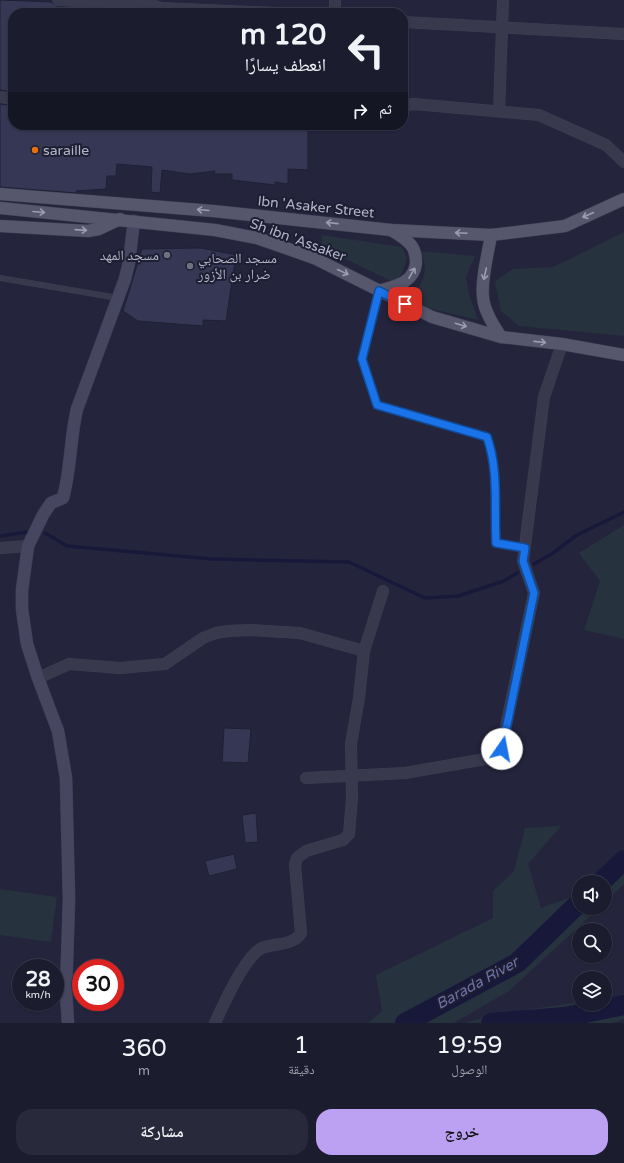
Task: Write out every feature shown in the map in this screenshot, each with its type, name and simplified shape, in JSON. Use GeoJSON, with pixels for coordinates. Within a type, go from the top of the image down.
{"type":"FeatureCollection","features":[{"type":"Feature","properties":{"kind":"main road","name":"Ibn 'Asaker Street"},"geometry":{"type":"LineString","coordinates":[[0,194],[213,211],[391,230],[491,235],[565,226],[624,199]]}},
{"type":"Feature","properties":{"kind":"main road","name":"Sh ibn 'Assaker"},"geometry":{"type":"LineString","coordinates":[[0,208],[121,219],[216,230],[257,238],[314,258],[432,316],[501,338],[562,344],[624,355]]}},
{"type":"Feature","properties":{"kind":"main road"},"geometry":{"type":"LineString","coordinates":[[0,226],[88,231],[99,229],[121,219]]}},
{"type":"Feature","properties":{"kind":"main road"},"geometry":{"type":"LineString","coordinates":[[379,291],[405,282],[415,267],[416,255],[410,244],[391,230]]}},
{"type":"Feature","properties":{"kind":"main road"},"geometry":{"type":"LineString","coordinates":[[491,235],[483,279],[483,297],[487,311],[501,338]]}},
{"type":"Feature","properties":{"kind":"street"},"geometry":{"type":"LineString","coordinates":[[58,0],[99,2],[140,1],[161,8]]}},
{"type":"Feature","properties":{"kind":"street"},"geometry":{"type":"LineString","coordinates":[[499,111],[503,0]]}},
{"type":"Feature","properties":{"kind":"street"},"geometry":{"type":"LineString","coordinates":[[408,22],[624,34]]}},
{"type":"Feature","properties":{"kind":"street"},"geometry":{"type":"LineString","coordinates":[[408,105],[414,104],[539,115],[606,145],[624,162]]}},
{"type":"Feature","properties":{"kind":"street"},"geometry":{"type":"LineString","coordinates":[[68,1023],[66,992],[69,899],[66,778],[58,731],[38,678],[26,637],[22,609],[23,571],[28,546],[51,503],[63,498],[68,478],[73,424],[77,409],[118,298],[129,262],[134,221]]}},
{"type":"Feature","properties":{"kind":"street"},"geometry":{"type":"LineString","coordinates":[[306,778],[351,777],[405,773],[491,758],[500,754],[534,593],[523,561],[544,397],[562,344]]}},
{"type":"Feature","properties":{"kind":"street"},"geometry":{"type":"LineString","coordinates":[[0,548],[28,546]]}},
{"type":"Feature","properties":{"kind":"street"},"geometry":{"type":"LineString","coordinates":[[215,1023],[249,959],[262,948],[294,940],[301,933],[296,865],[297,858],[306,851],[343,840],[349,834],[352,806],[352,744],[364,651],[383,591]]}},
{"type":"Feature","properties":{"kind":"street"},"geometry":{"type":"LineString","coordinates":[[38,678],[69,664],[120,668],[165,664],[203,638],[216,633],[228,631],[250,630],[300,633],[364,651]]}},
{"type":"Feature","properties":{"kind":"lane"},"geometry":{"type":"LineString","coordinates":[[0,278],[118,298]]}},
{"type":"Feature","properties":{"kind":"lane"},"geometry":{"type":"LineString","coordinates":[[379,291],[362,359],[377,405],[487,437],[493,454],[496,484],[496,543],[525,548]]}},
{"type":"Feature","properties":{"kind":"shaded area"},"geometry":{"type":"Polygon","coordinates":[[[624,232],[624,336],[519,326],[501,311],[495,281],[513,269],[553,267],[624,232]]]}},
{"type":"Feature","properties":{"kind":"shaded area"},"geometry":{"type":"Polygon","coordinates":[[[322,235],[402,247],[407,258],[402,274],[393,282],[321,247],[322,235]]]}},
{"type":"Feature","properties":{"kind":"shaded area"},"geometry":{"type":"Polygon","coordinates":[[[420,251],[475,256],[466,277],[469,294],[478,320],[407,303],[420,285],[425,273],[425,266],[420,251]]]}},
{"type":"Feature","properties":{"kind":"shaded area"},"geometry":{"type":"Polygon","coordinates":[[[624,525],[624,639],[584,630],[600,581],[579,553],[624,525]]]}},
{"type":"Feature","properties":{"kind":"shaded area"},"geometry":{"type":"Polygon","coordinates":[[[561,826],[528,864],[541,908],[572,897],[572,915],[591,915],[583,923],[572,923],[572,933],[509,991],[454,1023],[368,1023],[382,1011],[376,975],[493,918],[493,891],[514,871],[525,828],[561,826]]]}},
{"type":"Feature","properties":{"kind":"shaded area"},"geometry":{"type":"Polygon","coordinates":[[[624,849],[624,884],[612,895],[612,875],[598,875],[624,849]]]}},
{"type":"Feature","properties":{"kind":"shaded area"},"geometry":{"type":"Polygon","coordinates":[[[0,889],[57,897],[51,942],[0,935],[0,889]]]}},
{"type":"Feature","properties":{"kind":"shaded area"},"geometry":{"type":"Polygon","coordinates":[[[624,996],[624,1019],[613,1023],[465,1023],[492,1015],[572,1003],[572,1011],[612,1011],[612,997],[624,996]]]}},
{"type":"Feature","properties":{"kind":"building"},"geometry":{"type":"Polygon","coordinates":[[[0,0],[51,2],[58,7],[78,8],[8,8],[8,91],[0,90],[0,0]]]}},
{"type":"Feature","properties":{"kind":"building"},"geometry":{"type":"Polygon","coordinates":[[[0,104],[8,105],[8,130],[308,130],[308,170],[288,169],[288,184],[275,182],[275,185],[232,180],[232,174],[214,174],[215,171],[190,174],[162,170],[160,193],[151,192],[152,167],[117,164],[116,176],[107,176],[106,189],[76,191],[76,193],[0,187],[0,104]]]}},
{"type":"Feature","properties":{"kind":"building"},"geometry":{"type":"Polygon","coordinates":[[[201,248],[236,255],[226,321],[203,320],[203,326],[138,321],[123,311],[142,249],[201,248]]]}},
{"type":"Feature","properties":{"kind":"building"},"geometry":{"type":"Polygon","coordinates":[[[224,728],[251,729],[248,763],[222,762],[224,728]]]}},
{"type":"Feature","properties":{"kind":"building"},"geometry":{"type":"Polygon","coordinates":[[[256,813],[258,842],[245,843],[242,815],[256,813]]]}},
{"type":"Feature","properties":{"kind":"building"},"geometry":{"type":"Polygon","coordinates":[[[234,854],[237,869],[209,876],[205,861],[234,854]]]}},
{"type":"Feature","properties":{"kind":"waterway"},"geometry":{"type":"LineString","coordinates":[[534,564],[553,553],[577,535],[624,512]]}},
{"type":"Feature","properties":{"kind":"waterway"},"geometry":{"type":"LineString","coordinates":[[0,536],[27,532]]}},
{"type":"Feature","properties":{"kind":"waterway"},"geometry":{"type":"LineString","coordinates":[[45,533],[67,546],[212,559],[349,562],[425,598],[458,596],[504,581],[517,573]]}},
{"type":"Feature","properties":{"kind":"waterway","name":"Barada River"},"geometry":{"type":"LineString","coordinates":[[608,875],[624,860]]}},
{"type":"Feature","properties":{"kind":"waterway","name":"Barada River"},"geometry":{"type":"LineString","coordinates":[[405,1023],[517,963],[572,910]]}},
{"type":"Feature","properties":{"kind":"waterway","name":"Barada River"},"geometry":{"type":"LineString","coordinates":[[491,1023],[565,1017],[624,1005]]}},
{"type":"Feature","properties":{"kind":"place","name":"saraille"},"geometry":{"type":"Point","coordinates":[35,150]}},
{"type":"Feature","properties":{"kind":"place","name":"مسجد المهد"},"geometry":{"type":"Point","coordinates":[167,255]}},
{"type":"Feature","properties":{"kind":"place","name":"مسجد الصحابي ضرار بن الأزور"},"geometry":{"type":"Point","coordinates":[190,266]}},
{"type":"Feature","properties":{"kind":"route"},"geometry":{"type":"LineString","coordinates":[[405,304],[379,291],[362,359],[377,405],[487,437],[493,454],[496,484],[494,513],[496,543],[525,548],[523,561],[534,593],[502,749]]}}]}
